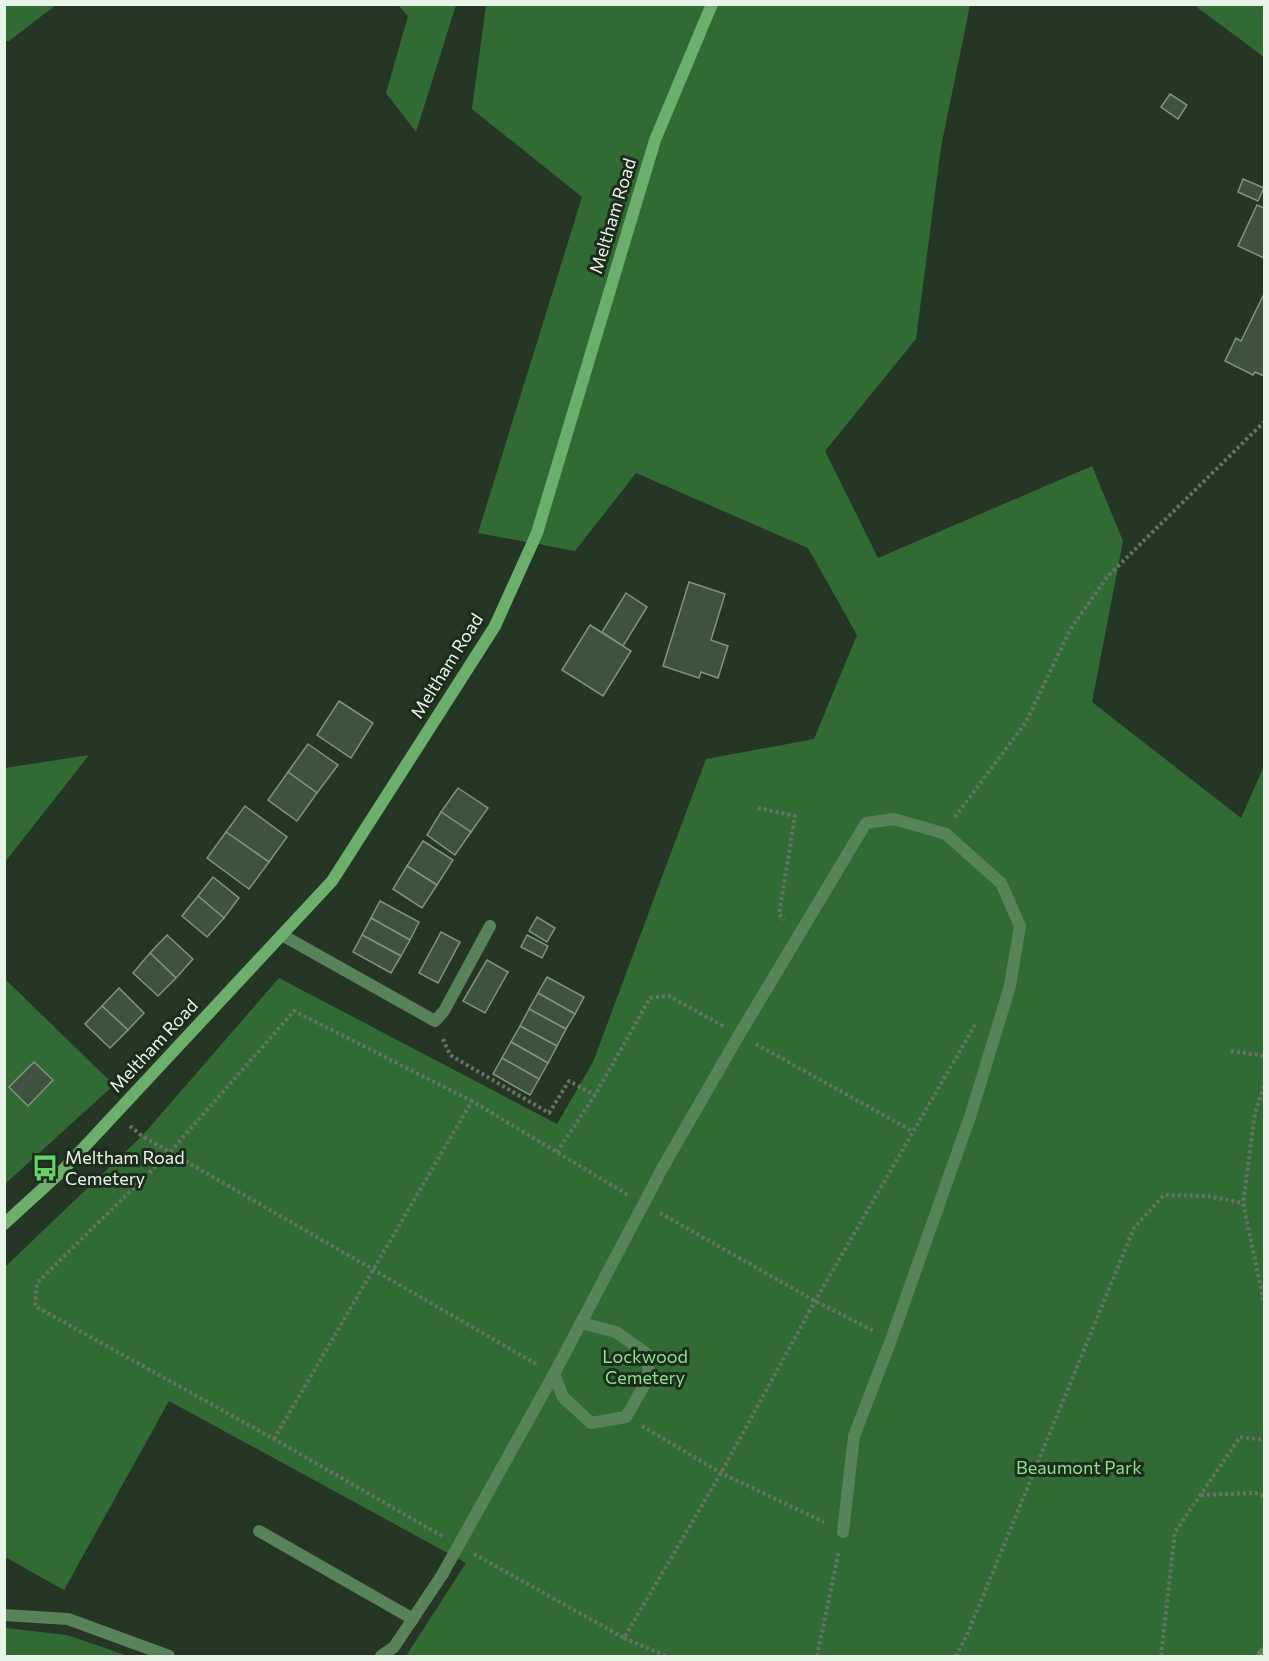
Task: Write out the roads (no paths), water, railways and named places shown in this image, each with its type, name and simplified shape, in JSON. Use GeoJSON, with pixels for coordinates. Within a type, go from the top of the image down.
{"type":"FeatureCollection","features":[{"type":"Feature","properties":{"kind":"main road","name":"Meltham Road"},"geometry":{"type":"LineString","coordinates":[[4,1224],[61,1172],[332,880],[495,626],[537,533],[655,140],[712,4]]}},
{"type":"Feature","properties":{"kind":"lane"},"geometry":{"type":"LineString","coordinates":[[381,1656],[394,1647],[442,1575],[554,1374],[643,1204],[739,1035],[866,823],[894,819],[946,834],[1001,883],[1020,926],[1010,986],[971,1114],[891,1340],[854,1436],[843,1532]]}},
{"type":"Feature","properties":{"kind":"lane"},"geometry":{"type":"LineString","coordinates":[[282,935],[435,1021],[444,1011],[490,926]]}},
{"type":"Feature","properties":{"kind":"lane"},"geometry":{"type":"LineString","coordinates":[[554,1374],[563,1397],[591,1423],[626,1417],[649,1377],[647,1354],[616,1332],[581,1323]]}},
{"type":"Feature","properties":{"kind":"lane"},"geometry":{"type":"LineString","coordinates":[[259,1531],[413,1618]]}},
{"type":"Feature","properties":{"kind":"lane"},"geometry":{"type":"LineString","coordinates":[[4,1614],[68,1619],[169,1656]]}},
{"type":"Feature","properties":{"kind":"place","name":"Meltham Road Cemetery"},"geometry":{"type":"Point","coordinates":[45,1168]}},
{"type":"Feature","properties":{"kind":"park label","name":"Lockwood Cemetery"},"geometry":{"type":"Point","coordinates":[645,1367]}},
{"type":"Feature","properties":{"kind":"park label","name":"Beaumont Park"},"geometry":{"type":"Point","coordinates":[1079,1468]}}]}
